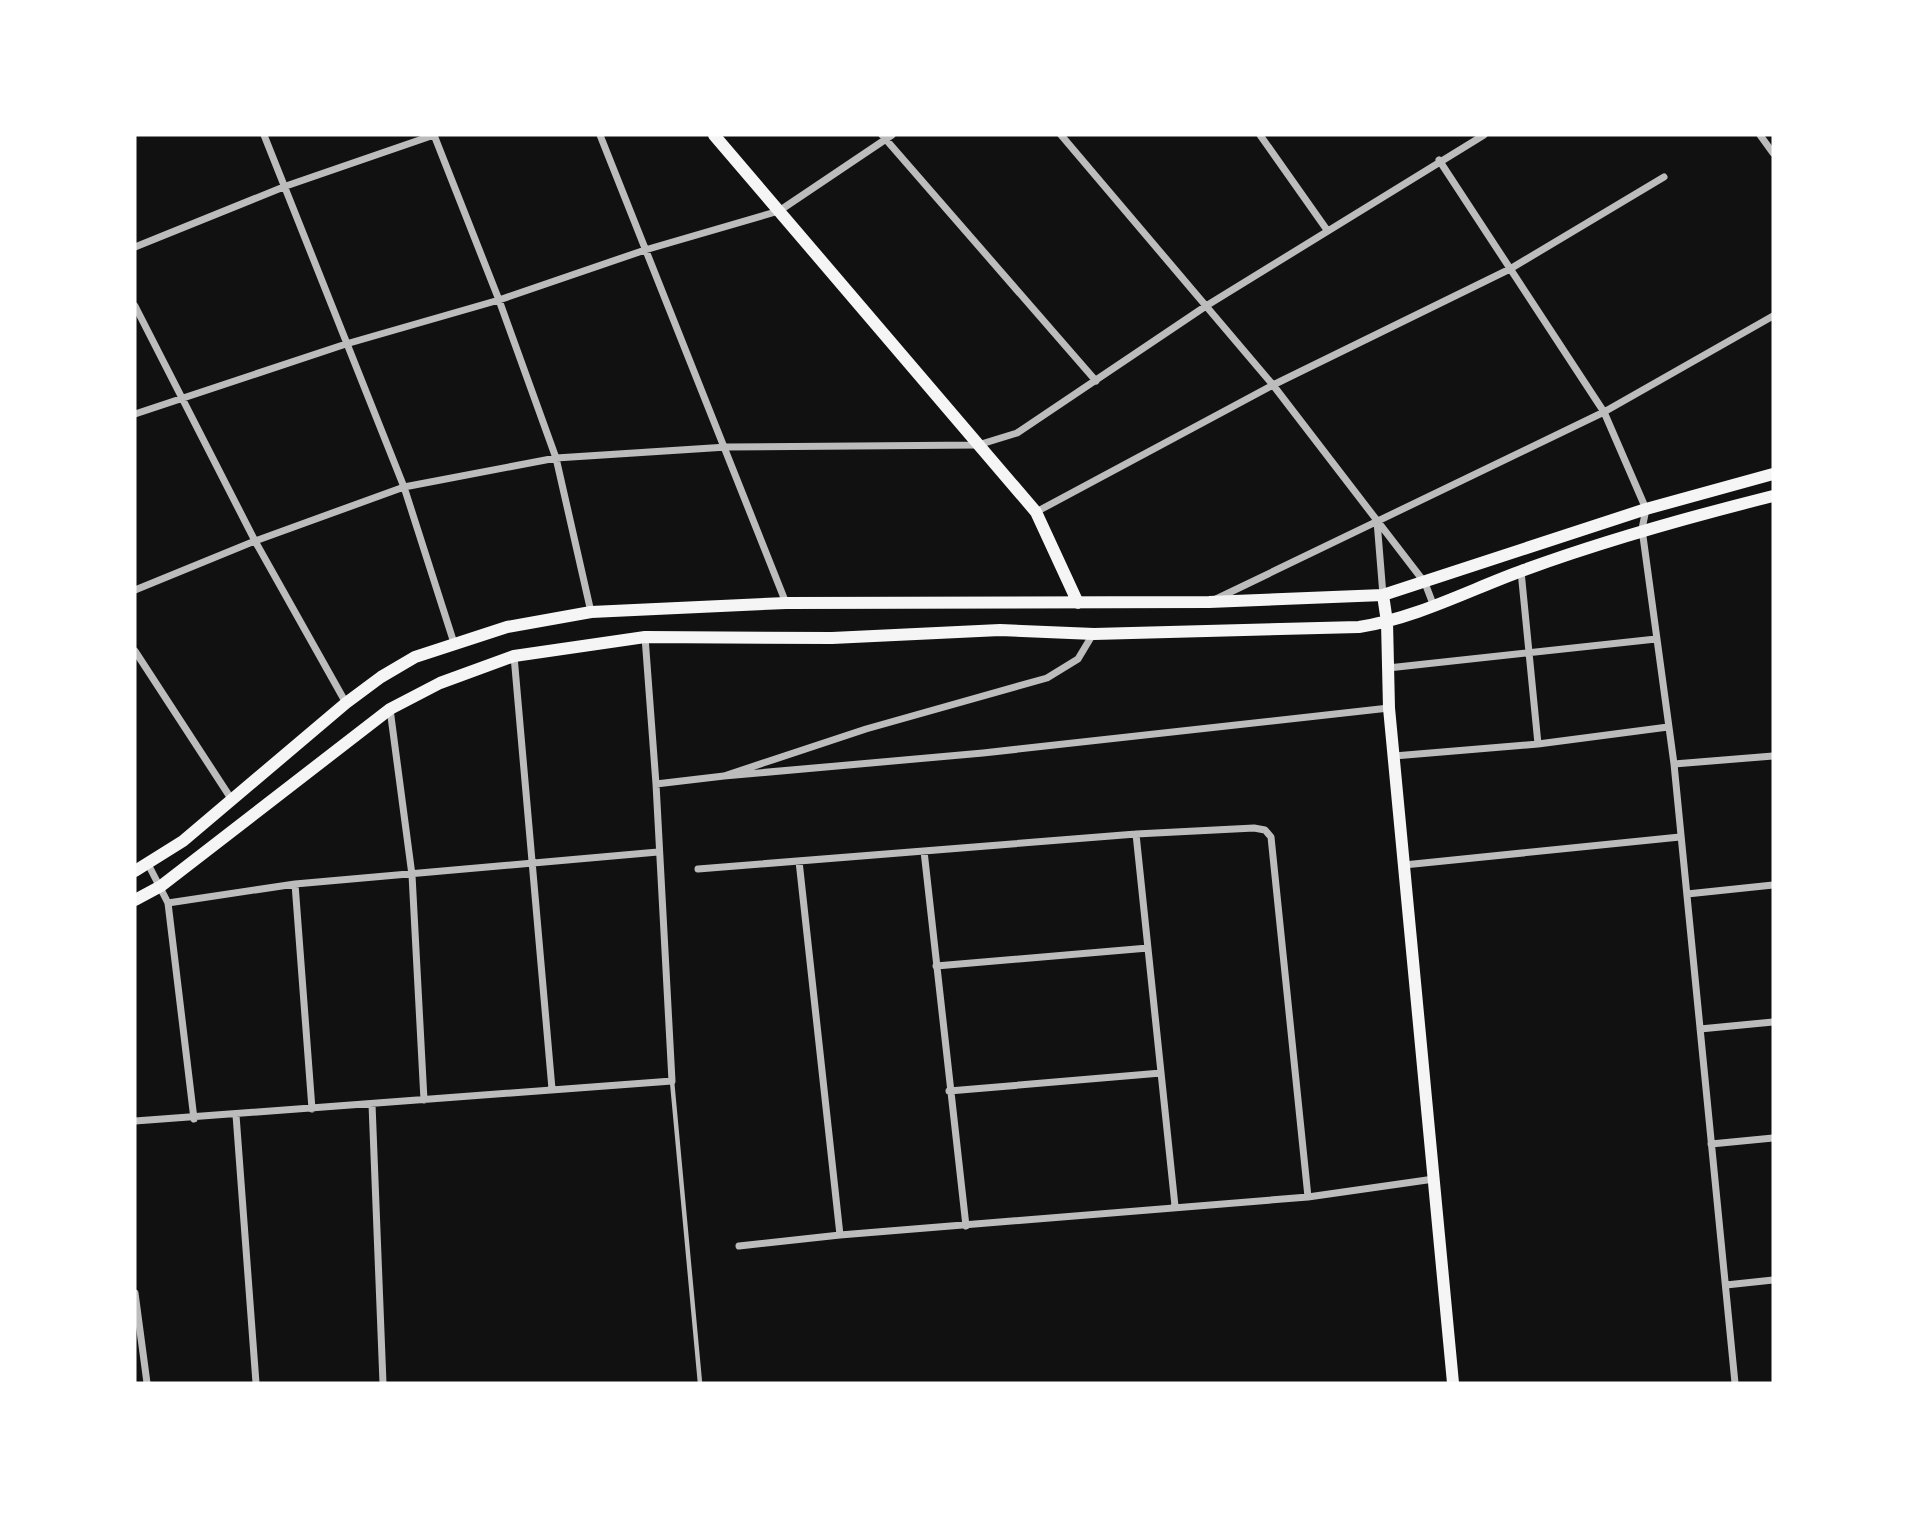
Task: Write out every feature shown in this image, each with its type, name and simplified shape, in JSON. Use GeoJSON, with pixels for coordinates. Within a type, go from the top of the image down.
{"type":"FeatureCollection","features":[{"type":"Feature","properties":{"kind":"main road"},"geometry":{"type":"LineString","coordinates":[[714,135],[1036,512],[1078,603]]}},
{"type":"Feature","properties":{"kind":"main road"},"geometry":{"type":"LineString","coordinates":[[135,871],[232,800],[346,703],[415,657],[507,627],[591,612],[786,603],[1209,602],[1383,595],[1646,509],[1773,474]]}},
{"type":"Feature","properties":{"kind":"main road"},"geometry":{"type":"LineString","coordinates":[[135,900],[161,886],[390,709],[440,683],[514,656],[645,637],[832,638],[1000,630],[1094,634],[1359,627],[1387,622],[1433,604],[1469,594],[1521,571],[1642,529],[1773,496]]}},
{"type":"Feature","properties":{"kind":"main road"},"geometry":{"type":"LineString","coordinates":[[1383,595],[1387,622],[1389,708],[1453,1383]]}},
{"type":"Feature","properties":{"kind":"street"},"geometry":{"type":"LineString","coordinates":[[264,135],[404,487],[454,643]]}},
{"type":"Feature","properties":{"kind":"street"},"geometry":{"type":"LineString","coordinates":[[135,247],[286,186],[434,135],[499,300],[556,458],[591,612]]}},
{"type":"Feature","properties":{"kind":"street"},"geometry":{"type":"LineString","coordinates":[[600,135],[727,447],[786,603]]}},
{"type":"Feature","properties":{"kind":"street"},"geometry":{"type":"LineString","coordinates":[[1061,135],[1273,385],[1425,583],[1433,604]]}},
{"type":"Feature","properties":{"kind":"street"},"geometry":{"type":"LineString","coordinates":[[1260,135],[1327,230]]}},
{"type":"Feature","properties":{"kind":"street"},"geometry":{"type":"LineString","coordinates":[[135,590],[255,541],[404,487],[556,458],[727,447],[978,445],[1017,433],[1206,306],[1439,160],[1484,135]]}},
{"type":"Feature","properties":{"kind":"street"},"geometry":{"type":"LineString","coordinates":[[1760,135],[1773,153]]}},
{"type":"Feature","properties":{"kind":"street"},"geometry":{"type":"LineString","coordinates":[[135,414],[346,344],[499,300],[645,250],[779,211],[886,136],[1096,381]]}},
{"type":"Feature","properties":{"kind":"street"},"geometry":{"type":"LineString","coordinates":[[1439,160],[1604,412],[1646,509],[1642,529],[1674,764],[1735,1383]]}},
{"type":"Feature","properties":{"kind":"street"},"geometry":{"type":"LineString","coordinates":[[1036,512],[1273,385],[1510,269],[1664,177]]}},
{"type":"Feature","properties":{"kind":"street"},"geometry":{"type":"LineString","coordinates":[[135,306],[255,541],[346,703]]}},
{"type":"Feature","properties":{"kind":"street"},"geometry":{"type":"LineString","coordinates":[[1209,602],[1604,412],[1773,316]]}},
{"type":"Feature","properties":{"kind":"street"},"geometry":{"type":"LineString","coordinates":[[1377,520],[1383,595]]}},
{"type":"Feature","properties":{"kind":"street"},"geometry":{"type":"LineString","coordinates":[[1521,571],[1538,744]]}},
{"type":"Feature","properties":{"kind":"street"},"geometry":{"type":"LineString","coordinates":[[724,776],[866,730],[1047,678],[1078,659],[1094,634]]}},
{"type":"Feature","properties":{"kind":"street"},"geometry":{"type":"LineString","coordinates":[[135,1121],[194,1119],[671,1081],[656,784],[645,637]]}},
{"type":"Feature","properties":{"kind":"street"},"geometry":{"type":"LineString","coordinates":[[1388,668],[1656,639]]}},
{"type":"Feature","properties":{"kind":"street"},"geometry":{"type":"LineString","coordinates":[[135,652],[232,800]]}},
{"type":"Feature","properties":{"kind":"street"},"geometry":{"type":"LineString","coordinates":[[514,656],[552,1089]]}},
{"type":"Feature","properties":{"kind":"street"},"geometry":{"type":"LineString","coordinates":[[656,784],[983,753],[1389,708]]}},
{"type":"Feature","properties":{"kind":"street"},"geometry":{"type":"LineString","coordinates":[[390,709],[412,875],[424,1100]]}},
{"type":"Feature","properties":{"kind":"street"},"geometry":{"type":"LineString","coordinates":[[1394,756],[1538,744],[1668,727]]}},
{"type":"Feature","properties":{"kind":"street"},"geometry":{"type":"LineString","coordinates":[[1674,764],[1773,756]]}},
{"type":"Feature","properties":{"kind":"street"},"geometry":{"type":"LineString","coordinates":[[698,869],[1136,834],[1254,828],[1265,830],[1271,837],[1307,1197]]}},
{"type":"Feature","properties":{"kind":"street"},"geometry":{"type":"LineString","coordinates":[[1136,834],[1175,1206]]}},
{"type":"Feature","properties":{"kind":"street"},"geometry":{"type":"LineString","coordinates":[[1404,865],[1680,837]]}},
{"type":"Feature","properties":{"kind":"street"},"geometry":{"type":"LineString","coordinates":[[924,851],[966,1226]]}},
{"type":"Feature","properties":{"kind":"street"},"geometry":{"type":"LineString","coordinates":[[168,903],[295,884],[658,852]]}},
{"type":"Feature","properties":{"kind":"street"},"geometry":{"type":"LineString","coordinates":[[799,861],[839,1235]]}},
{"type":"Feature","properties":{"kind":"street"},"geometry":{"type":"LineString","coordinates":[[148,864],[168,903],[194,1119]]}},
{"type":"Feature","properties":{"kind":"street"},"geometry":{"type":"LineString","coordinates":[[295,884],[312,1109]]}},
{"type":"Feature","properties":{"kind":"street"},"geometry":{"type":"LineString","coordinates":[[1686,894],[1773,886]]}},
{"type":"Feature","properties":{"kind":"street"},"geometry":{"type":"LineString","coordinates":[[936,966],[1148,948]]}},
{"type":"Feature","properties":{"kind":"street"},"geometry":{"type":"LineString","coordinates":[[1700,1029],[1773,1021]]}},
{"type":"Feature","properties":{"kind":"street"},"geometry":{"type":"LineString","coordinates":[[949,1091],[1161,1073]]}},
{"type":"Feature","properties":{"kind":"street"},"geometry":{"type":"LineString","coordinates":[[372,1104],[383,1383]]}},
{"type":"Feature","properties":{"kind":"street"},"geometry":{"type":"LineString","coordinates":[[236,1115],[256,1383]]}},
{"type":"Feature","properties":{"kind":"street"},"geometry":{"type":"LineString","coordinates":[[1711,1144],[1773,1138]]}},
{"type":"Feature","properties":{"kind":"street"},"geometry":{"type":"LineString","coordinates":[[738,1246],[1175,1206],[1307,1197],[1434,1179]]}},
{"type":"Feature","properties":{"kind":"street"},"geometry":{"type":"LineString","coordinates":[[1726,1285],[1773,1280]]}},
{"type":"Feature","properties":{"kind":"street"},"geometry":{"type":"LineString","coordinates":[[135,1293],[147,1383]]}},
{"type":"Feature","properties":{"kind":"lane"},"geometry":{"type":"LineString","coordinates":[[671,1081],[700,1383]]}}]}
